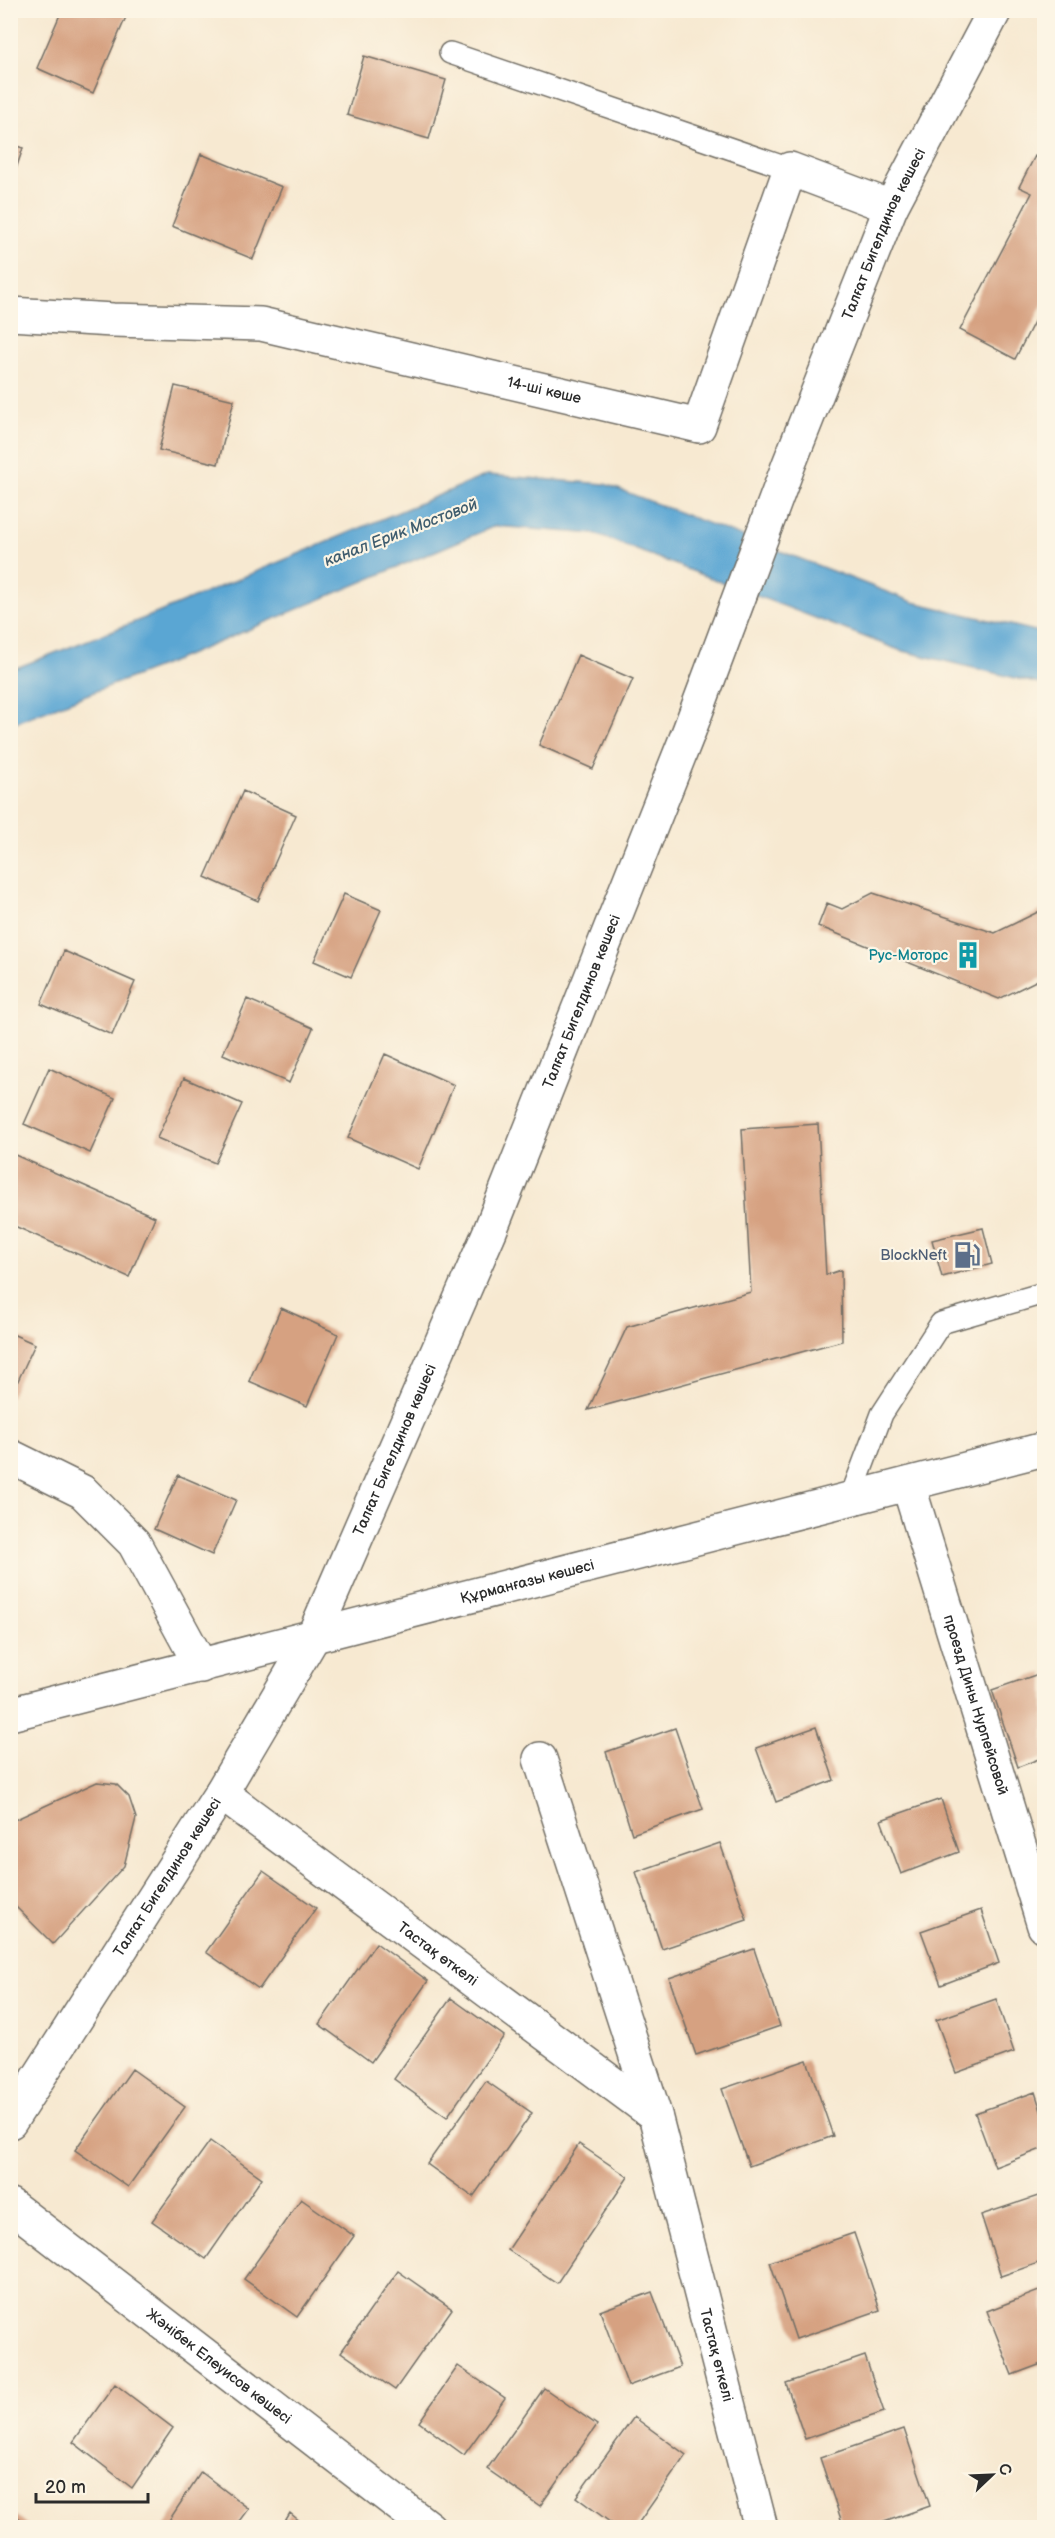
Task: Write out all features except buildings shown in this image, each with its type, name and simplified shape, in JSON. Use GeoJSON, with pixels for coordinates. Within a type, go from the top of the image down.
{"type":"FeatureCollection","features":[{"type":"Feature","properties":{"kind":"street","name":"Талғат Бигелдинов көшесі"},"geometry":{"type":"LineString","coordinates":[[10,2122],[220,1793],[313,1637],[490,1231],[689,731],[789,464],[891,207],[995,10]]}},
{"type":"Feature","properties":{"kind":"street"},"geometry":{"type":"LineString","coordinates":[[790,169],[891,207]]}},
{"type":"Feature","properties":{"kind":"street","name":"14-ші көше"},"geometry":{"type":"LineString","coordinates":[[10,314],[113,320],[261,324],[699,426],[790,169]]}},
{"type":"Feature","properties":{"kind":"street","name":"Құрманғазы көшесі"},"geometry":{"type":"LineString","coordinates":[[10,1714],[1044,1449]]}},
{"type":"Feature","properties":{"kind":"street"},"geometry":{"type":"LineString","coordinates":[[10,1456],[83,1492],[134,1543],[201,1666]]}},
{"type":"Feature","properties":{"kind":"street","name":"проезд Дины Нурпейсовой"},"geometry":{"type":"LineString","coordinates":[[908,1484],[1044,1926]]}},
{"type":"Feature","properties":{"kind":"street","name":"Тастақ өткелі"},"geometry":{"type":"LineString","coordinates":[[540,1759],[655,2115],[761,2528]]}},
{"type":"Feature","properties":{"kind":"street","name":"Тастақ өткелі"},"geometry":{"type":"LineString","coordinates":[[220,1793],[655,2115]]}},
{"type":"Feature","properties":{"kind":"street","name":"Жәнібек Елеуисов көшесі"},"geometry":{"type":"LineString","coordinates":[[10,2205],[429,2528]]}},
{"type":"Feature","properties":{"kind":"lane"},"geometry":{"type":"LineString","coordinates":[[450,54],[790,169]]}},
{"type":"Feature","properties":{"kind":"lane"},"geometry":{"type":"LineString","coordinates":[[850,1499],[882,1414],[941,1323],[1044,1293]]}},
{"type":"Feature","properties":{"kind":"water","name":"канал Ерик Мостовой"},"geometry":{"type":"Polygon","coordinates":[[[487,475],[605,484],[913,602],[1044,633],[1044,685],[899,650],[595,534],[495,526],[174,661],[11,724],[11,670],[155,614],[487,475]]]}},
{"type":"Feature","properties":{"kind":"place","name":"Рус-Моторс"},"geometry":{"type":"Point","coordinates":[968,955]}},
{"type":"Feature","properties":{"kind":"place","name":"BlockNeft"},"geometry":{"type":"Point","coordinates":[967,1255]}}]}
